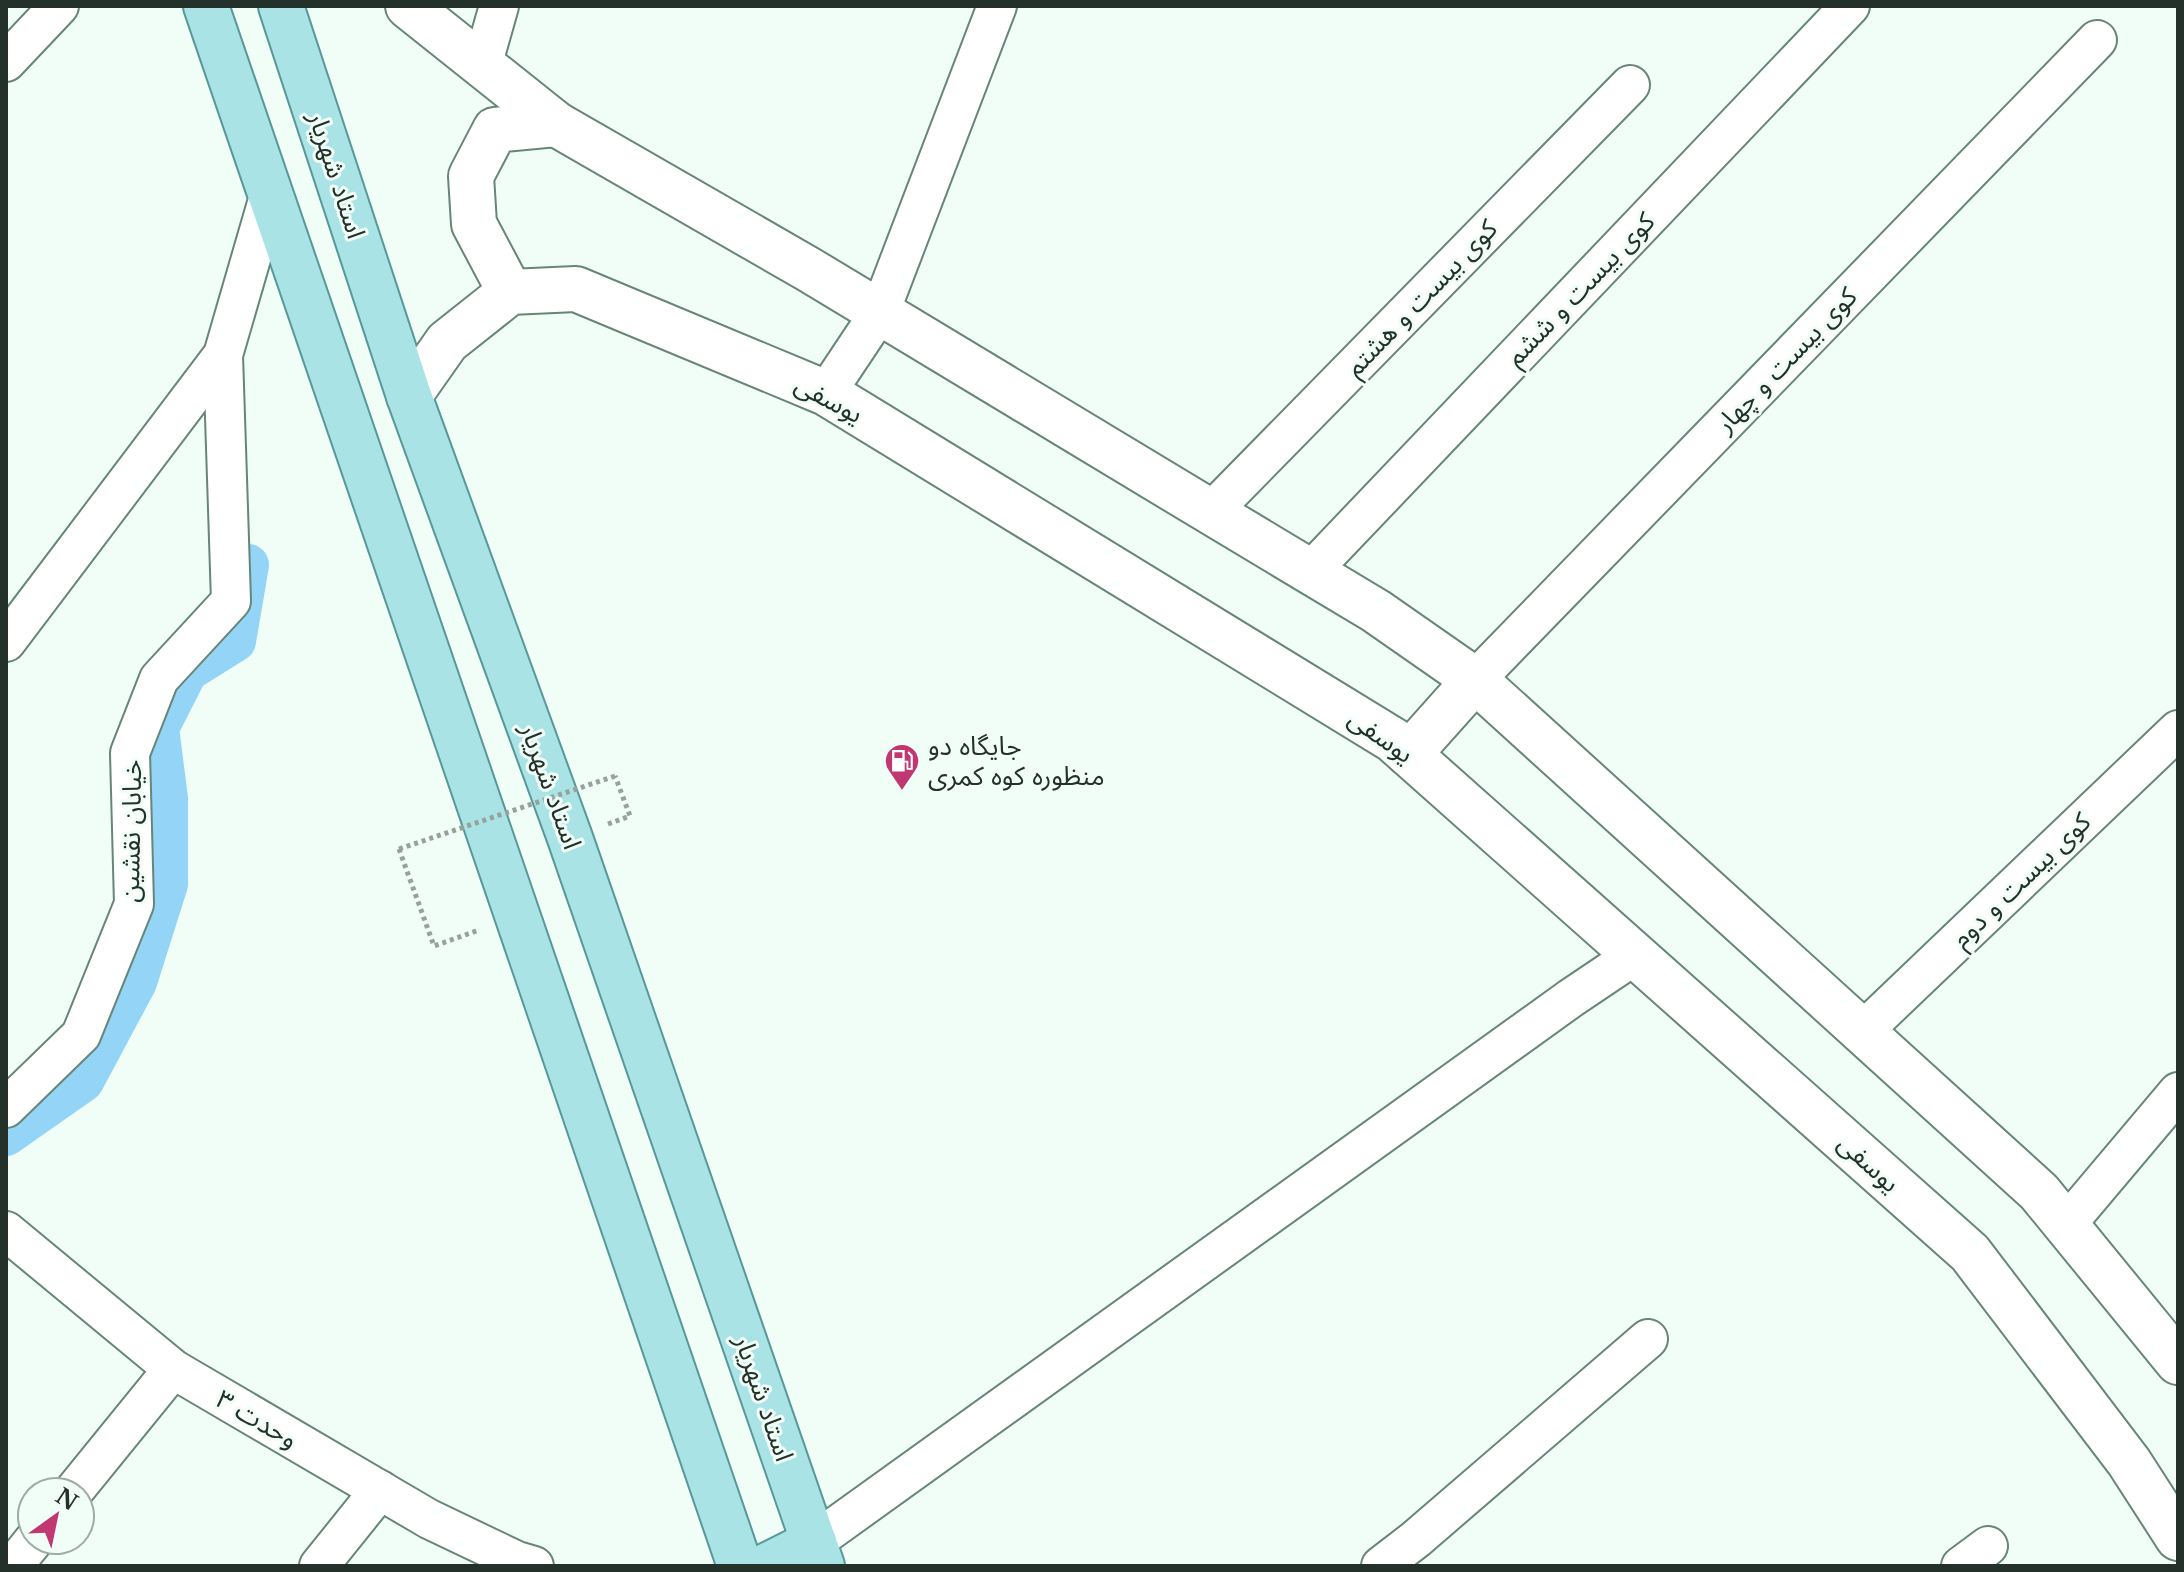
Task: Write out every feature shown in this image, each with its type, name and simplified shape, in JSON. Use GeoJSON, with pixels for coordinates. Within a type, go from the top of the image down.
{"type":"FeatureCollection","features":[{"type":"Feature","properties":{"kind":"main road"},"geometry":{"type":"LineString","coordinates":[[206,6],[740,1566]]}},
{"type":"Feature","properties":{"kind":"main road","name":"استاد شهریار"},"geometry":{"type":"LineString","coordinates":[[281,6],[409,396],[575,853],[818,1554]]}},
{"type":"Feature","properties":{"kind":"main road"},"geometry":{"type":"LineString","coordinates":[[766,1566],[818,1554]]}},
{"type":"Feature","properties":{"kind":"street"},"geometry":{"type":"LineString","coordinates":[[6,62],[59,6]]}},
{"type":"Feature","properties":{"kind":"street"},"geometry":{"type":"LineString","coordinates":[[408,6],[556,124],[880,312],[1376,611],[1475,680],[2039,1192],[2178,1362]]}},
{"type":"Feature","properties":{"kind":"street"},"geometry":{"type":"LineString","coordinates":[[482,66],[499,6]]}},
{"type":"Feature","properties":{"kind":"street"},"geometry":{"type":"LineString","coordinates":[[826,393],[880,312],[997,6]]}},
{"type":"Feature","properties":{"kind":"street","name":"کوی بیست و ششم"},"geometry":{"type":"LineString","coordinates":[[1310,572],[1850,6]]}},
{"type":"Feature","properties":{"kind":"street","name":"کوی بیست و چهار"},"geometry":{"type":"LineString","coordinates":[[1475,680],[2097,40]]}},
{"type":"Feature","properties":{"kind":"street","name":"کوی بیست و هشتم"},"geometry":{"type":"LineString","coordinates":[[1211,512],[1630,85]]}},
{"type":"Feature","properties":{"kind":"street"},"geometry":{"type":"LineString","coordinates":[[409,396],[447,342],[510,292],[474,224],[471,176],[495,130],[556,124]]}},
{"type":"Feature","properties":{"kind":"street"},"geometry":{"type":"LineString","coordinates":[[6,642],[223,355],[270,193]]}},
{"type":"Feature","properties":{"kind":"street","name":"یوسفی"},"geometry":{"type":"LineString","coordinates":[[510,292],[576,289],[826,393],[1393,740],[1970,1253],[2129,1462],[2178,1538]]}},
{"type":"Feature","properties":{"kind":"street","name":"خیابان نقشین"},"geometry":{"type":"LineString","coordinates":[[6,1108],[81,1035],[134,904],[130,753],[159,679],[231,601],[223,355]]}},
{"type":"Feature","properties":{"kind":"street"},"geometry":{"type":"LineString","coordinates":[[1409,754],[1475,680]]}},
{"type":"Feature","properties":{"kind":"street","name":"کوی بیست و دوم"},"geometry":{"type":"LineString","coordinates":[[1863,1031],[2178,730]]}},
{"type":"Feature","properties":{"kind":"street"},"geometry":{"type":"LineString","coordinates":[[818,1554],[1571,998],[1635,955]]}},
{"type":"Feature","properties":{"kind":"street"},"geometry":{"type":"LineString","coordinates":[[2065,1226],[2178,1092]]}},
{"type":"Feature","properties":{"kind":"street","name":"وحدت ۳"},"geometry":{"type":"LineString","coordinates":[[6,1231],[173,1369],[429,1519],[521,1564]]}},
{"type":"Feature","properties":{"kind":"street"},"geometry":{"type":"LineString","coordinates":[[1381,1566],[1648,1339]]}},
{"type":"Feature","properties":{"kind":"street"},"geometry":{"type":"LineString","coordinates":[[86,1476],[173,1369]]}},
{"type":"Feature","properties":{"kind":"street"},"geometry":{"type":"LineString","coordinates":[[319,1566],[380,1490]]}},
{"type":"Feature","properties":{"kind":"path"},"geometry":{"type":"LineString","coordinates":[[434,946],[399,849],[615,776],[630,816]]}},
{"type":"Feature","properties":{"kind":"waterway"},"geometry":{"type":"LineString","coordinates":[[6,1135],[83,1081],[136,982],[167,884],[167,799],[158,728],[187,671],[235,641],[248,565]]}},
{"type":"Feature","properties":{"kind":"place","name":"جایگاه دو منظوره کوه کمری"},"geometry":{"type":"Point","coordinates":[902,792]}}]}
